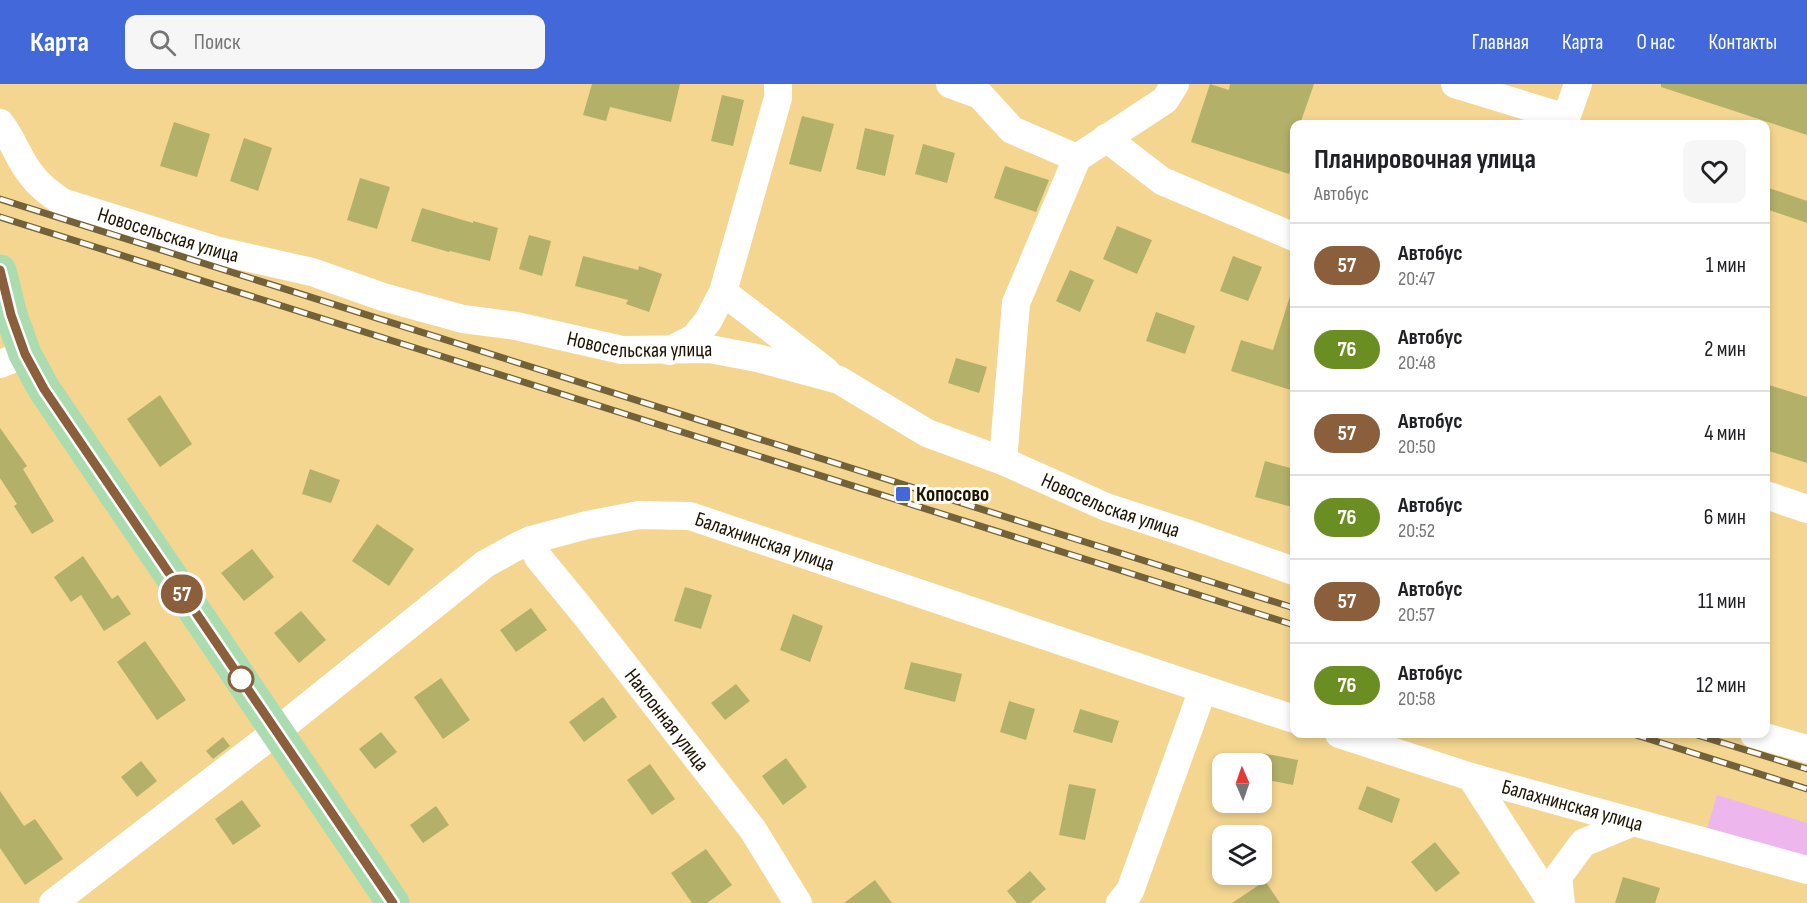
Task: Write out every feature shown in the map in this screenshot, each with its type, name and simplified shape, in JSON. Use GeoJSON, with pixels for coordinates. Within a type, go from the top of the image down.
{"type":"FeatureCollection","features":[{"type":"Feature","properties":{"kind":"main road"},"geometry":{"type":"LineString","coordinates":[[0,270],[11,315],[13,359],[44,389],[57,407],[393,903]]}},
{"type":"Feature","properties":{"kind":"street"},"geometry":{"type":"LineString","coordinates":[[669,351],[694,338],[708,321],[723,292],[778,98],[778,84]]}},
{"type":"Feature","properties":{"kind":"street"},"geometry":{"type":"LineString","coordinates":[[950,84],[980,95],[1012,130],[1077,158]]}},
{"type":"Feature","properties":{"kind":"street"},"geometry":{"type":"LineString","coordinates":[[1003,461],[1016,303],[1077,158],[1165,100],[1175,84]]}},
{"type":"Feature","properties":{"kind":"street"},"geometry":{"type":"LineString","coordinates":[[1455,84],[1562,120]]}},
{"type":"Feature","properties":{"kind":"street"},"geometry":{"type":"LineString","coordinates":[[1565,120],[1578,84]]}},
{"type":"Feature","properties":{"kind":"street","name":"Новосельская улица"},"geometry":{"type":"LineString","coordinates":[[0,123],[29,172],[43,189],[62,202],[219,251],[312,272],[383,297],[463,319],[516,326],[622,350],[710,350],[757,358],[839,380],[927,433],[1003,461],[1106,507],[1290,570]]}},
{"type":"Feature","properties":{"kind":"street"},"geometry":{"type":"LineString","coordinates":[[1107,138],[1162,181],[1290,235]]}},
{"type":"Feature","properties":{"kind":"street"},"geometry":{"type":"LineString","coordinates":[[723,292],[839,380]]}},
{"type":"Feature","properties":{"kind":"street"},"geometry":{"type":"LineString","coordinates":[[1770,496],[1807,509]]}},
{"type":"Feature","properties":{"kind":"street","name":"Балахнинская улица"},"geometry":{"type":"LineString","coordinates":[[53,903],[277,731],[485,564],[531,540],[587,525],[639,515],[690,516],[1290,717]]}},
{"type":"Feature","properties":{"kind":"street","name":"Наклонная улица"},"geometry":{"type":"LineString","coordinates":[[531,540],[538,557],[753,830],[798,903]]}},
{"type":"Feature","properties":{"kind":"street"},"geometry":{"type":"LineString","coordinates":[[1133,899],[1203,689]]}},
{"type":"Feature","properties":{"kind":"street","name":"Балахнинская улица"},"geometry":{"type":"LineString","coordinates":[[1351,738],[1471,777],[1807,870]]}},
{"type":"Feature","properties":{"kind":"street"},"geometry":{"type":"LineString","coordinates":[[1768,738],[1807,749]]}},
{"type":"Feature","properties":{"kind":"street"},"geometry":{"type":"LineString","coordinates":[[1471,777],[1552,903]]}},
{"type":"Feature","properties":{"kind":"street"},"geometry":{"type":"LineString","coordinates":[[1561,903],[1558,877],[1583,843],[1634,822]]}},
{"type":"Feature","properties":{"kind":"shaded area"},"geometry":{"type":"Polygon","coordinates":[[[1717,795],[1807,823],[1807,861],[1706,832],[1717,795]]]}},
{"type":"Feature","properties":{"kind":"building"},"geometry":{"type":"Polygon","coordinates":[[[592,84],[680,84],[671,122],[610,107],[606,121],[583,115],[592,84]]]}},
{"type":"Feature","properties":{"kind":"building"},"geometry":{"type":"Polygon","coordinates":[[[1210,84],[1229,90],[1230,84],[1314,84],[1301,120],[1290,120],[1289,174],[1191,142],[1210,84]]]}},
{"type":"Feature","properties":{"kind":"building"},"geometry":{"type":"Polygon","coordinates":[[[1661,84],[1807,84],[1807,135],[1770,123],[1770,120],[1761,120],[1661,87],[1661,84]]]}},
{"type":"Feature","properties":{"kind":"building"},"geometry":{"type":"Polygon","coordinates":[[[722,95],[744,100],[733,146],[711,141],[722,95]]]}},
{"type":"Feature","properties":{"kind":"building"},"geometry":{"type":"Polygon","coordinates":[[[802,116],[834,124],[821,172],[789,164],[802,116]]]}},
{"type":"Feature","properties":{"kind":"building"},"geometry":{"type":"Polygon","coordinates":[[[174,122],[210,134],[197,177],[160,166],[174,122]]]}},
{"type":"Feature","properties":{"kind":"building"},"geometry":{"type":"Polygon","coordinates":[[[865,128],[894,135],[885,176],[856,169],[865,128]]]}},
{"type":"Feature","properties":{"kind":"building"},"geometry":{"type":"Polygon","coordinates":[[[244,138],[272,148],[258,191],[230,181],[244,138]]]}},
{"type":"Feature","properties":{"kind":"building"},"geometry":{"type":"Polygon","coordinates":[[[923,144],[955,153],[947,183],[915,174],[923,144]]]}},
{"type":"Feature","properties":{"kind":"building"},"geometry":{"type":"Polygon","coordinates":[[[1005,166],[1049,180],[1036,212],[994,198],[1005,166]]]}},
{"type":"Feature","properties":{"kind":"building"},"geometry":{"type":"Polygon","coordinates":[[[360,178],[390,187],[377,229],[347,220],[360,178]]]}},
{"type":"Feature","properties":{"kind":"building"},"geometry":{"type":"Polygon","coordinates":[[[1770,188],[1807,201],[1807,223],[1770,210],[1770,188]]]}},
{"type":"Feature","properties":{"kind":"building"},"geometry":{"type":"Polygon","coordinates":[[[422,208],[498,228],[490,261],[411,241],[422,208]]]}},
{"type":"Feature","properties":{"kind":"building"},"geometry":{"type":"Polygon","coordinates":[[[1117,226],[1152,240],[1137,274],[1103,259],[1117,226]]]}},
{"type":"Feature","properties":{"kind":"building"},"geometry":{"type":"Polygon","coordinates":[[[529,235],[551,241],[542,276],[519,269],[529,235]]]}},
{"type":"Feature","properties":{"kind":"building"},"geometry":{"type":"Polygon","coordinates":[[[583,256],[638,270],[639,266],[662,274],[649,312],[626,304],[628,300],[575,286],[583,256]]]}},
{"type":"Feature","properties":{"kind":"building"},"geometry":{"type":"Polygon","coordinates":[[[1233,256],[1262,267],[1248,301],[1220,291],[1233,256]]]}},
{"type":"Feature","properties":{"kind":"building"},"geometry":{"type":"Polygon","coordinates":[[[1070,270],[1094,280],[1080,312],[1056,301],[1070,270]]]}},
{"type":"Feature","properties":{"kind":"building"},"geometry":{"type":"Polygon","coordinates":[[[1290,296],[1290,390],[1231,371],[1241,340],[1273,350],[1290,296]]]}},
{"type":"Feature","properties":{"kind":"building"},"geometry":{"type":"Polygon","coordinates":[[[1156,312],[1195,326],[1185,354],[1146,341],[1156,312]]]}},
{"type":"Feature","properties":{"kind":"building"},"geometry":{"type":"Polygon","coordinates":[[[956,358],[987,367],[979,393],[948,383],[956,358]]]}},
{"type":"Feature","properties":{"kind":"building"},"geometry":{"type":"Polygon","coordinates":[[[1770,385],[1807,397],[1807,463],[1770,451],[1770,385]]]}},
{"type":"Feature","properties":{"kind":"building"},"geometry":{"type":"Polygon","coordinates":[[[160,395],[192,444],[160,467],[127,419],[160,395]]]}},
{"type":"Feature","properties":{"kind":"building"},"geometry":{"type":"Polygon","coordinates":[[[0,428],[27,466],[23,469],[54,521],[32,534],[14,506],[17,504],[0,478],[0,428]]]}},
{"type":"Feature","properties":{"kind":"building"},"geometry":{"type":"Polygon","coordinates":[[[1265,461],[1290,468],[1290,506],[1255,497],[1265,461]]]}},
{"type":"Feature","properties":{"kind":"building"},"geometry":{"type":"Polygon","coordinates":[[[310,469],[340,480],[331,503],[302,494],[310,469]]]}},
{"type":"Feature","properties":{"kind":"building"},"geometry":{"type":"Polygon","coordinates":[[[377,524],[414,549],[389,586],[352,561],[377,524]]]}},
{"type":"Feature","properties":{"kind":"building"},"geometry":{"type":"Polygon","coordinates":[[[252,549],[274,577],[244,601],[221,573],[252,549]]]}},
{"type":"Feature","properties":{"kind":"building"},"geometry":{"type":"Polygon","coordinates":[[[83,556],[112,599],[118,595],[131,614],[104,631],[81,595],[71,602],[54,577],[83,556]]]}},
{"type":"Feature","properties":{"kind":"building"},"geometry":{"type":"Polygon","coordinates":[[[685,587],[712,595],[701,629],[674,621],[685,587]]]}},
{"type":"Feature","properties":{"kind":"building"},"geometry":{"type":"Polygon","coordinates":[[[531,608],[547,630],[516,652],[500,630],[531,608]]]}},
{"type":"Feature","properties":{"kind":"building"},"geometry":{"type":"Polygon","coordinates":[[[301,611],[326,640],[299,663],[274,633],[301,611]]]}},
{"type":"Feature","properties":{"kind":"building"},"geometry":{"type":"Polygon","coordinates":[[[793,614],[823,626],[810,662],[780,650],[793,614]]]}},
{"type":"Feature","properties":{"kind":"building"},"geometry":{"type":"Polygon","coordinates":[[[145,641],[186,700],[157,720],[117,662],[145,641]]]}},
{"type":"Feature","properties":{"kind":"building"},"geometry":{"type":"Polygon","coordinates":[[[911,662],[962,674],[955,702],[904,689],[911,662]]]}},
{"type":"Feature","properties":{"kind":"building"},"geometry":{"type":"Polygon","coordinates":[[[441,678],[470,720],[443,739],[414,697],[441,678]]]}},
{"type":"Feature","properties":{"kind":"building"},"geometry":{"type":"Polygon","coordinates":[[[736,684],[750,701],[725,720],[711,703],[736,684]]]}},
{"type":"Feature","properties":{"kind":"building"},"geometry":{"type":"Polygon","coordinates":[[[603,697],[617,717],[584,742],[569,722],[603,697]]]}},
{"type":"Feature","properties":{"kind":"building"},"geometry":{"type":"Polygon","coordinates":[[[1009,701],[1035,709],[1026,740],[1000,732],[1009,701]]]}},
{"type":"Feature","properties":{"kind":"building"},"geometry":{"type":"Polygon","coordinates":[[[1080,709],[1119,721],[1112,743],[1073,732],[1080,709]]]}},
{"type":"Feature","properties":{"kind":"building"},"geometry":{"type":"Polygon","coordinates":[[[381,732],[397,752],[375,769],[359,749],[381,732]]]}},
{"type":"Feature","properties":{"kind":"building"},"geometry":{"type":"Polygon","coordinates":[[[223,737],[230,746],[213,759],[206,751],[223,737]]]}},
{"type":"Feature","properties":{"kind":"building"},"geometry":{"type":"Polygon","coordinates":[[[1272,755],[1298,760],[1293,785],[1272,781],[1272,755]]]}},
{"type":"Feature","properties":{"kind":"building"},"geometry":{"type":"Polygon","coordinates":[[[786,758],[807,787],[783,805],[762,776],[786,758]]]}},
{"type":"Feature","properties":{"kind":"building"},"geometry":{"type":"Polygon","coordinates":[[[141,761],[157,781],[137,797],[121,777],[141,761]]]}},
{"type":"Feature","properties":{"kind":"building"},"geometry":{"type":"Polygon","coordinates":[[[650,764],[675,799],[652,815],[627,780],[650,764]]]}},
{"type":"Feature","properties":{"kind":"building"},"geometry":{"type":"Polygon","coordinates":[[[1069,784],[1096,789],[1085,840],[1059,835],[1069,784]]]}},
{"type":"Feature","properties":{"kind":"building"},"geometry":{"type":"Polygon","coordinates":[[[1367,786],[1400,799],[1392,823],[1358,809],[1367,786]]]}},
{"type":"Feature","properties":{"kind":"building"},"geometry":{"type":"Polygon","coordinates":[[[0,791],[24,826],[35,819],[63,859],[25,885],[0,848],[0,791]]]}},
{"type":"Feature","properties":{"kind":"building"},"geometry":{"type":"Polygon","coordinates":[[[242,800],[261,826],[233,845],[215,819],[242,800]]]}},
{"type":"Feature","properties":{"kind":"building"},"geometry":{"type":"Polygon","coordinates":[[[436,806],[449,825],[423,843],[410,825],[436,806]]]}},
{"type":"Feature","properties":{"kind":"building"},"geometry":{"type":"Polygon","coordinates":[[[1435,842],[1460,873],[1436,892],[1411,862],[1435,842]]]}},
{"type":"Feature","properties":{"kind":"building"},"geometry":{"type":"Polygon","coordinates":[[[706,849],[732,885],[707,903],[692,903],[671,873],[706,849]]]}},
{"type":"Feature","properties":{"kind":"building"},"geometry":{"type":"Polygon","coordinates":[[[1030,871],[1046,889],[1030,903],[1017,903],[1007,891],[1030,871]]]}},
{"type":"Feature","properties":{"kind":"building"},"geometry":{"type":"Polygon","coordinates":[[[1623,877],[1660,888],[1655,903],[1615,903],[1623,877]]]}},
{"type":"Feature","properties":{"kind":"building"},"geometry":{"type":"Polygon","coordinates":[[[875,880],[892,903],[844,903],[875,880]]]}},
{"type":"Feature","properties":{"kind":"building"},"geometry":{"type":"Polygon","coordinates":[[[1259,885],[1268,885],[1280,903],[1232,903],[1259,885]]]}},
{"type":"Feature","properties":{"kind":"railway"},"geometry":{"type":"LineString","coordinates":[[0,199],[1290,607]]}},
{"type":"Feature","properties":{"kind":"railway"},"geometry":{"type":"LineString","coordinates":[[0,217],[1290,624]]}},
{"type":"Feature","properties":{"kind":"railway"},"geometry":{"type":"LineString","coordinates":[[1646,738],[1807,789]]}},
{"type":"Feature","properties":{"kind":"railway"},"geometry":{"type":"LineString","coordinates":[[1707,738],[1807,769]]}},
{"type":"Feature","properties":{"kind":"bus line","name":"57"},"geometry":{"type":"LineString","coordinates":[[0,270],[11,315],[25,354],[44,389],[393,903]]}},
{"type":"Feature","properties":{"kind":"place","name":"Копосово"},"geometry":{"type":"Point","coordinates":[903,494]}}]}
